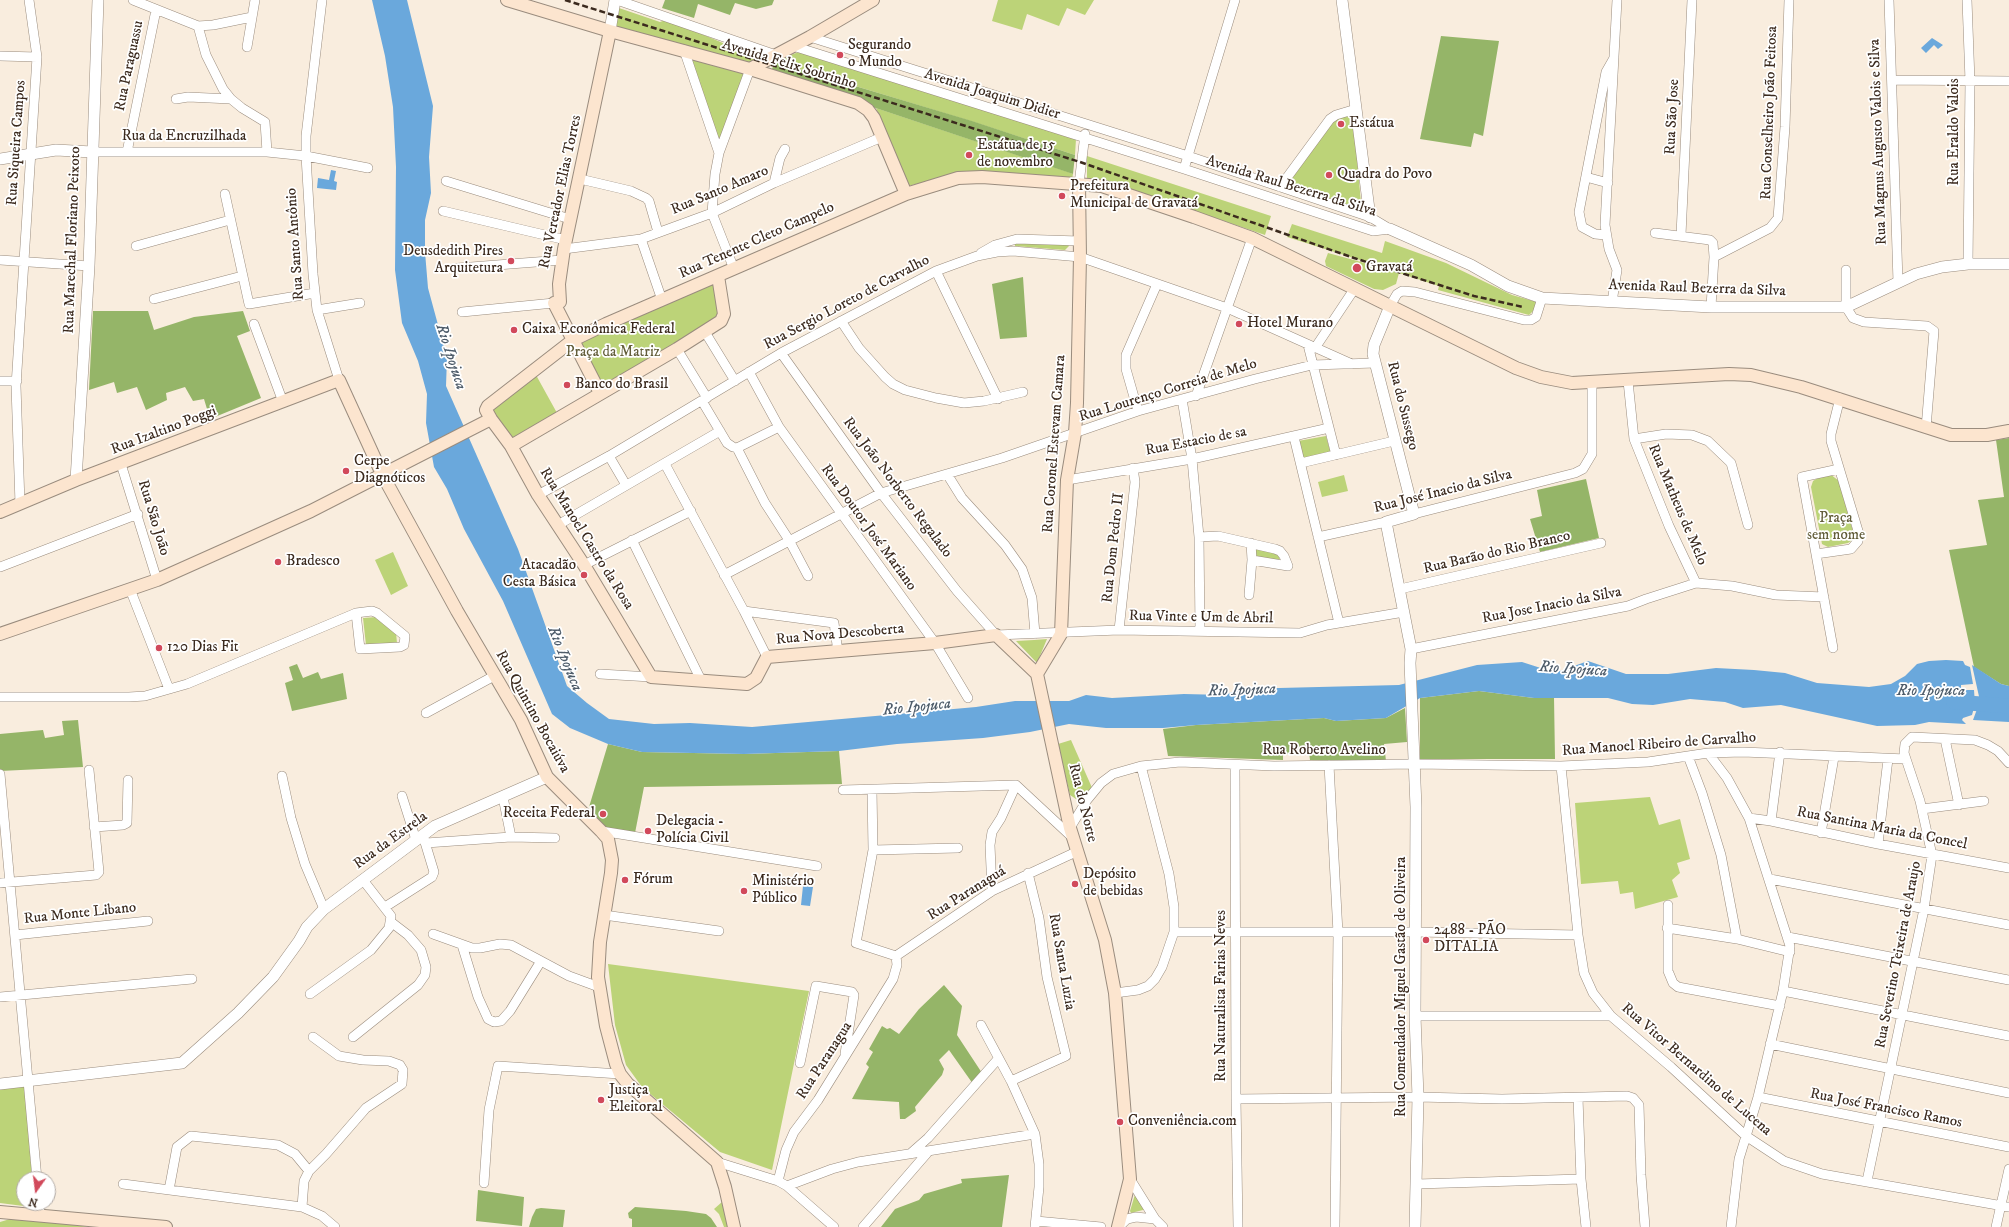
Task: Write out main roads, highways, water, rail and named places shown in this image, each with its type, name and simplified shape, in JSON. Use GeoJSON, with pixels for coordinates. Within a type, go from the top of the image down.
{"type":"FeatureCollection","features":[{"type":"Feature","properties":{"kind":"main road","name":"Avenida Felix Sobrinho"},"geometry":{"type":"LineString","coordinates":[[507,0],[610,31],[750,69],[864,106],[874,118],[906,194]]}},
{"type":"Feature","properties":{"kind":"main road"},"geometry":{"type":"LineString","coordinates":[[750,69],[794,46],[873,0]]}},
{"type":"Feature","properties":{"kind":"main road","name":"Rua Vereador Elias Torres"},"geometry":{"type":"LineString","coordinates":[[573,340],[554,303],[560,302],[559,284],[564,250],[610,31]]}},
{"type":"Feature","properties":{"kind":"main road","name":"Rua Tenente Cleto Campelo"},"geometry":{"type":"LineString","coordinates":[[487,421],[486,410],[488,406],[573,340],[906,194],[958,178],[982,177],[1102,186],[1252,238],[1516,368],[1541,377],[1572,384],[1737,374],[1771,379],[1840,398],[1893,415],[1926,428],[1961,436],[1987,435],[2009,431]]}},
{"type":"Feature","properties":{"kind":"main road","name":"Rua Coronel Estevam Camara"},"geometry":{"type":"LineString","coordinates":[[1037,674],[1061,634],[1068,480],[1075,433],[1080,257],[1079,184]]}},
{"type":"Feature","properties":{"kind":"main road"},"geometry":{"type":"LineString","coordinates":[[511,446],[677,349],[721,321],[723,318],[718,276]]}},
{"type":"Feature","properties":{"kind":"main road"},"geometry":{"type":"LineString","coordinates":[[573,340],[600,393]]}},
{"type":"Feature","properties":{"kind":"main road","name":"Rua Izaltino Poggi"},"geometry":{"type":"LineString","coordinates":[[0,512],[76,480],[339,380]]}},
{"type":"Feature","properties":{"kind":"main road","name":"Rua Santo Antônio"},"geometry":{"type":"LineString","coordinates":[[339,380],[382,474]]}},
{"type":"Feature","properties":{"kind":"main road"},"geometry":{"type":"LineString","coordinates":[[0,634],[157,580],[287,522],[487,421]]}},
{"type":"Feature","properties":{"kind":"main road","name":"Rua Manoel Castro da Rosa"},"geometry":{"type":"LineString","coordinates":[[487,421],[511,446],[538,495],[584,565],[651,677]]}},
{"type":"Feature","properties":{"kind":"main road","name":"Rua Quintino Bocaiúva"},"geometry":{"type":"LineString","coordinates":[[382,474],[520,720],[547,777],[602,830],[609,843],[612,860],[598,970],[599,987],[606,1026],[620,1074],[628,1084],[717,1162],[725,1187],[734,1227]]}},
{"type":"Feature","properties":{"kind":"main road","name":"Rua Nova Descoberta"},"geometry":{"type":"LineString","coordinates":[[651,677],[747,684],[756,678],[767,658],[996,636],[1037,674]]}},
{"type":"Feature","properties":{"kind":"main road","name":"Rua do Norte"},"geometry":{"type":"LineString","coordinates":[[1037,674],[1052,748],[1072,833],[1105,940],[1115,993],[1130,1179],[1118,1227]]}},
{"type":"Feature","properties":{"kind":"main road"},"geometry":{"type":"LineString","coordinates":[[0,1212],[166,1227]]}},
{"type":"Feature","properties":{"kind":"water","name":"Rio Ipojuca"},"geometry":{"type":"Polygon","coordinates":[[[372,0],[407,0],[433,106],[429,157],[431,193],[425,220],[425,252],[428,288],[447,358],[446,386],[518,549],[567,686],[609,719],[654,724],[690,723],[752,727],[976,707],[1015,701],[1069,701],[1086,695],[1112,698],[1184,694],[1225,695],[1239,689],[1399,685],[1477,665],[1522,662],[1550,671],[1560,671],[1588,661],[1626,674],[1668,674],[1716,668],[1754,670],[1785,673],[1817,683],[1869,687],[1891,684],[1905,676],[1917,664],[1929,661],[1963,661],[1965,665],[1970,667],[1973,684],[1961,685],[1961,690],[1974,690],[1975,704],[1972,715],[1963,718],[1962,720],[1966,724],[1929,722],[1915,725],[1877,726],[1781,705],[1743,708],[1725,702],[1690,699],[1653,705],[1632,704],[1608,698],[1534,698],[1479,691],[1420,698],[1386,718],[1336,721],[1324,718],[1163,728],[1106,728],[1069,724],[1030,732],[983,738],[897,744],[839,751],[744,754],[642,752],[608,744],[570,728],[552,714],[503,601],[464,529],[447,489],[434,467],[426,423],[427,394],[418,361],[402,323],[395,270],[396,167],[393,107],[385,56],[372,0]]]}},
{"type":"Feature","properties":{"kind":"water"},"geometry":{"type":"Polygon","coordinates":[[[1932,38],[1943,45],[1938,49],[1934,45],[1926,53],[1921,48],[1932,38]]]}},
{"type":"Feature","properties":{"kind":"water"},"geometry":{"type":"Polygon","coordinates":[[[331,170],[336,171],[334,181],[337,182],[336,190],[317,188],[318,178],[329,180],[331,170]]]}},
{"type":"Feature","properties":{"kind":"water","name":"Rio Ipojuca"},"geometry":{"type":"Polygon","coordinates":[[[1972,665],[2001,684],[2009,686],[2009,722],[1973,720],[1980,701],[1972,665]]]}},
{"type":"Feature","properties":{"kind":"water"},"geometry":{"type":"Polygon","coordinates":[[[803,886],[813,887],[810,906],[801,905],[803,886]]]}},
{"type":"Feature","properties":{"kind":"waterway","name":"Rio Ipojuca"},"geometry":{"type":"LineString","coordinates":[[1954,702],[2009,706]]}},
{"type":"Feature","properties":{"kind":"railway"},"geometry":{"type":"LineString","coordinates":[[565,0],[1080,162],[1354,258],[1474,296],[1523,307]]}},
{"type":"Feature","properties":{"kind":"place","name":"Segurando o Mundo"},"geometry":{"type":"Point","coordinates":[840,55]}},
{"type":"Feature","properties":{"kind":"place","name":"Estátua"},"geometry":{"type":"Point","coordinates":[1341,124]}},
{"type":"Feature","properties":{"kind":"place","name":"Estátua de 15 de novembro"},"geometry":{"type":"Point","coordinates":[969,155]}},
{"type":"Feature","properties":{"kind":"place","name":"Quadra do Povo"},"geometry":{"type":"Point","coordinates":[1329,175]}},
{"type":"Feature","properties":{"kind":"place","name":"Prefeitura Municipal de Gravatá"},"geometry":{"type":"Point","coordinates":[1062,196]}},
{"type":"Feature","properties":{"kind":"place","name":"Deusdedith Pires Arquitetura"},"geometry":{"type":"Point","coordinates":[511,261]}},
{"type":"Feature","properties":{"kind":"place","name":"Gravatá"},"geometry":{"type":"Point","coordinates":[1357,268]}},
{"type":"Feature","properties":{"kind":"place","name":"Hotel Murano"},"geometry":{"type":"Point","coordinates":[1239,324]}},
{"type":"Feature","properties":{"kind":"place","name":"Caixa Econômica Federal"},"geometry":{"type":"Point","coordinates":[514,330]}},
{"type":"Feature","properties":{"kind":"place","name":"Banco do Brasil"},"geometry":{"type":"Point","coordinates":[567,385]}},
{"type":"Feature","properties":{"kind":"place","name":"Cerpe Diagnóticos"},"geometry":{"type":"Point","coordinates":[346,471]}},
{"type":"Feature","properties":{"kind":"place","name":"Bradesco"},"geometry":{"type":"Point","coordinates":[278,562]}},
{"type":"Feature","properties":{"kind":"place","name":"Atacadão Cesta Básica"},"geometry":{"type":"Point","coordinates":[584,575]}},
{"type":"Feature","properties":{"kind":"place","name":"120 Dias Fit"},"geometry":{"type":"Point","coordinates":[159,648]}},
{"type":"Feature","properties":{"kind":"place","name":"Receita Federal"},"geometry":{"type":"Point","coordinates":[603,814]}},
{"type":"Feature","properties":{"kind":"place","name":"Delegacia - Polícia Civil"},"geometry":{"type":"Point","coordinates":[648,831]}},
{"type":"Feature","properties":{"kind":"place","name":"Fórum"},"geometry":{"type":"Point","coordinates":[625,880]}},
{"type":"Feature","properties":{"kind":"place","name":"Depósito de bebidas"},"geometry":{"type":"Point","coordinates":[1075,884]}},
{"type":"Feature","properties":{"kind":"place","name":"Ministério Público"},"geometry":{"type":"Point","coordinates":[744,891]}},
{"type":"Feature","properties":{"kind":"place","name":"2488 - PÃO DITALIA"},"geometry":{"type":"Point","coordinates":[1426,940]}},
{"type":"Feature","properties":{"kind":"place","name":"Justiça Eleitoral"},"geometry":{"type":"Point","coordinates":[601,1100]}},
{"type":"Feature","properties":{"kind":"place","name":"Conveniência.com"},"geometry":{"type":"Point","coordinates":[1120,1122]}},
{"type":"Feature","properties":{"kind":"park label","name":"Praça da Matriz"},"geometry":{"type":"Point","coordinates":[613,353]}},
{"type":"Feature","properties":{"kind":"park label","name":"Praça sem nome"},"geometry":{"type":"Point","coordinates":[1836,528]}}]}
